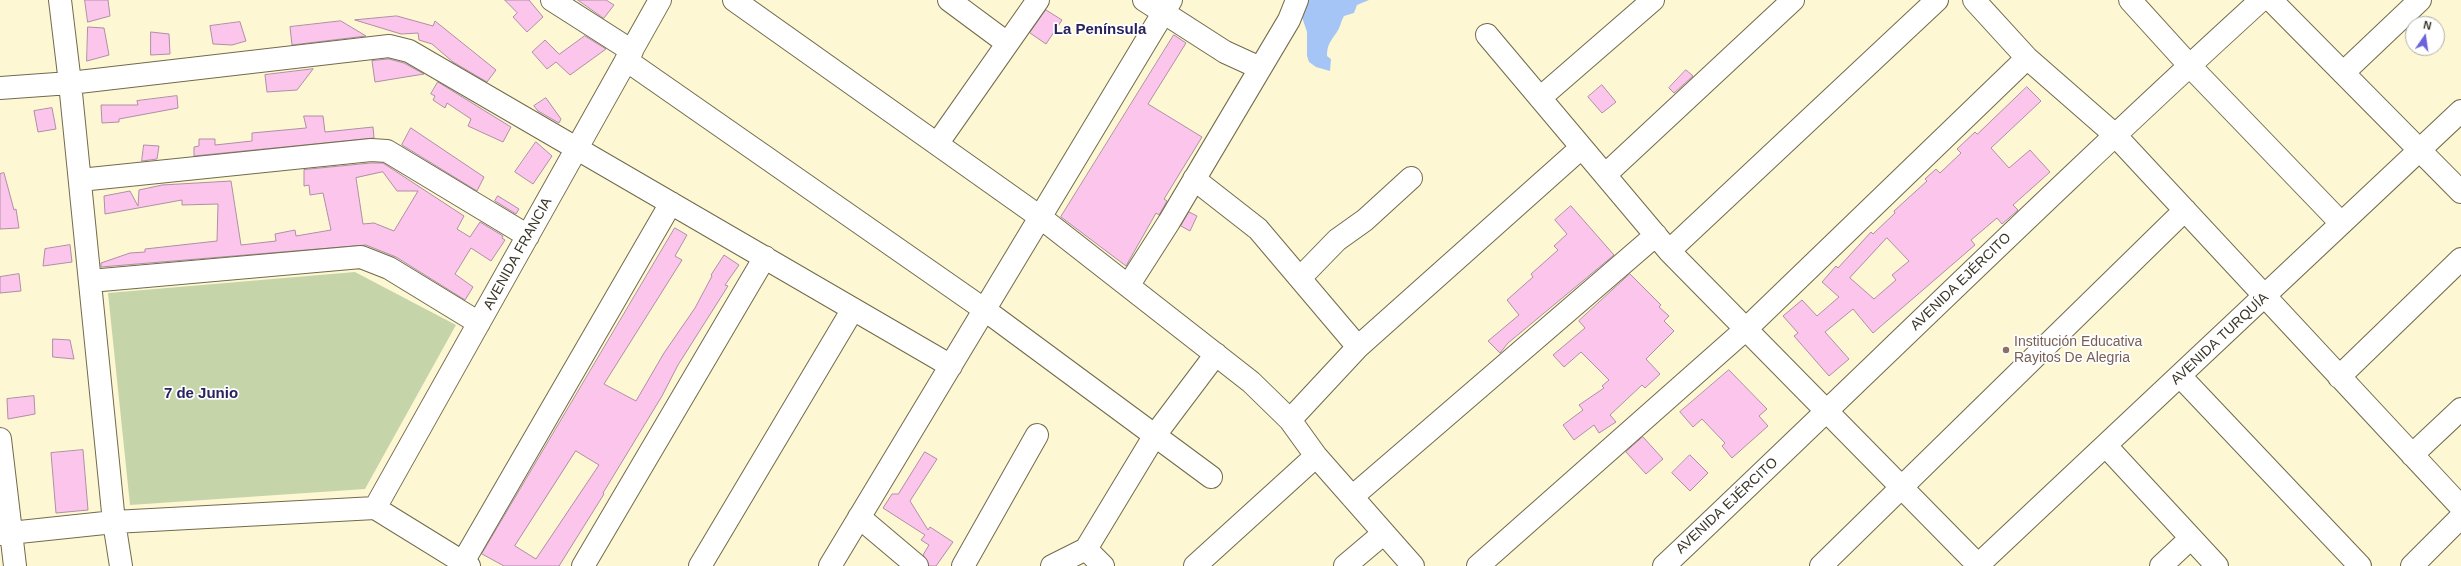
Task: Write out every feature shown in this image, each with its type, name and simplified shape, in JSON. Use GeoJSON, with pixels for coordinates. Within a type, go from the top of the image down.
{"type":"FeatureCollection","features":[{"type":"Feature","properties":{"kind":"street"},"geometry":{"type":"LineString","coordinates":[[60,0],[70,83],[114,522],[121,566]]}},
{"type":"Feature","properties":{"kind":"street"},"geometry":{"type":"LineString","coordinates":[[552,0],[985,310],[1211,477]]}},
{"type":"Feature","properties":{"kind":"street","name":"AVENIDA FRANCIA"},"geometry":{"type":"LineString","coordinates":[[375,508],[660,0]]}},
{"type":"Feature","properties":{"kind":"street"},"geometry":{"type":"LineString","coordinates":[[734,0],[1040,217],[1251,382],[1290,420],[1316,456],[1413,566]]}},
{"type":"Feature","properties":{"kind":"street"},"geometry":{"type":"LineString","coordinates":[[949,0],[1007,43]]}},
{"type":"Feature","properties":{"kind":"street"},"geometry":{"type":"LineString","coordinates":[[938,144],[1038,0]]}},
{"type":"Feature","properties":{"kind":"street"},"geometry":{"type":"LineString","coordinates":[[1144,0],[1167,7],[1225,52],[1260,68]]}},
{"type":"Feature","properties":{"kind":"street"},"geometry":{"type":"LineString","coordinates":[[1128,286],[1289,20],[1297,0]]}},
{"type":"Feature","properties":{"kind":"street"},"geometry":{"type":"LineString","coordinates":[[1540,98],[1653,0]]}},
{"type":"Feature","properties":{"kind":"street"},"geometry":{"type":"LineString","coordinates":[[1605,175],[1793,0]]}},
{"type":"Feature","properties":{"kind":"street"},"geometry":{"type":"LineString","coordinates":[[1352,497],[1663,243],[1937,0]]}},
{"type":"Feature","properties":{"kind":"street"},"geometry":{"type":"LineString","coordinates":[[1974,0],[2027,58],[2114,134],[2461,507]]}},
{"type":"Feature","properties":{"kind":"street"},"geometry":{"type":"LineString","coordinates":[[2130,0],[2189,65],[2341,223]]}},
{"type":"Feature","properties":{"kind":"street","name":"AVENIDA EJÉRCITO"},"geometry":{"type":"LineString","coordinates":[[1664,566],[1827,412],[2114,134],[2261,0]]}},
{"type":"Feature","properties":{"kind":"street"},"geometry":{"type":"LineString","coordinates":[[2271,0],[2461,192]]}},
{"type":"Feature","properties":{"kind":"street"},"geometry":{"type":"LineString","coordinates":[[2343,73],[2420,0]]}},
{"type":"Feature","properties":{"kind":"street"},"geometry":{"type":"LineString","coordinates":[[830,566],[1167,7]]}},
{"type":"Feature","properties":{"kind":"street"},"geometry":{"type":"LineString","coordinates":[[1487,35],[1663,243],[1978,566]]}},
{"type":"Feature","properties":{"kind":"street"},"geometry":{"type":"LineString","coordinates":[[0,88],[70,83],[389,46],[409,51],[951,366]]}},
{"type":"Feature","properties":{"kind":"street"},"geometry":{"type":"LineString","coordinates":[[1478,566],[1746,328],[2027,58]]}},
{"type":"Feature","properties":{"kind":"street","name":"AVENIDA TURQUÍA"},"geometry":{"type":"LineString","coordinates":[[1978,566],[2461,111]]}},
{"type":"Feature","properties":{"kind":"street"},"geometry":{"type":"LineString","coordinates":[[1290,420],[1358,347],[1582,148]]}},
{"type":"Feature","properties":{"kind":"street"},"geometry":{"type":"LineString","coordinates":[[80,180],[371,150],[386,152],[528,236]]}},
{"type":"Feature","properties":{"kind":"street"},"geometry":{"type":"LineString","coordinates":[[1301,277],[1337,240],[1365,220],[1411,178]]}},
{"type":"Feature","properties":{"kind":"street"},"geometry":{"type":"LineString","coordinates":[[1194,179],[1258,229],[1301,277],[1358,347]]}},
{"type":"Feature","properties":{"kind":"street"},"geometry":{"type":"LineString","coordinates":[[6,534],[114,522],[375,508],[466,564],[671,203]]}},
{"type":"Feature","properties":{"kind":"street"},"geometry":{"type":"LineString","coordinates":[[1821,566],[2184,210]]}},
{"type":"Feature","properties":{"kind":"street"},"geometry":{"type":"LineString","coordinates":[[90,281],[361,257],[389,268],[479,322]]}},
{"type":"Feature","properties":{"kind":"street"},"geometry":{"type":"LineString","coordinates":[[583,566],[765,258]]}},
{"type":"Feature","properties":{"kind":"street"},"geometry":{"type":"LineString","coordinates":[[2339,377],[2461,259]]}},
{"type":"Feature","properties":{"kind":"street"},"geometry":{"type":"LineString","coordinates":[[700,566],[853,309]]}},
{"type":"Feature","properties":{"kind":"street"},"geometry":{"type":"LineString","coordinates":[[1052,566],[1086,549],[1155,435],[1216,354]]}},
{"type":"Feature","properties":{"kind":"street"},"geometry":{"type":"LineString","coordinates":[[2180,376],[2360,566]]}},
{"type":"Feature","properties":{"kind":"street"},"geometry":{"type":"LineString","coordinates":[[2412,455],[2461,409]]}},
{"type":"Feature","properties":{"kind":"street"},"geometry":{"type":"LineString","coordinates":[[963,566],[1037,435]]}},
{"type":"Feature","properties":{"kind":"street"},"geometry":{"type":"LineString","coordinates":[[0,439],[6,534],[15,566]]}},
{"type":"Feature","properties":{"kind":"street"},"geometry":{"type":"LineString","coordinates":[[2106,446],[2217,566]]}},
{"type":"Feature","properties":{"kind":"street"},"geometry":{"type":"LineString","coordinates":[[1195,566],[1316,456]]}},
{"type":"Feature","properties":{"kind":"street"},"geometry":{"type":"LineString","coordinates":[[2412,566],[2461,517]]}},
{"type":"Feature","properties":{"kind":"street"},"geometry":{"type":"LineString","coordinates":[[859,518],[916,566]]}},
{"type":"Feature","properties":{"kind":"street"},"geometry":{"type":"LineString","coordinates":[[1345,566],[1384,533]]}},
{"type":"Feature","properties":{"kind":"street"},"geometry":{"type":"LineString","coordinates":[[2161,566],[2191,538]]}},
{"type":"Feature","properties":{"kind":"street"},"geometry":{"type":"LineString","coordinates":[[1086,549],[1103,566]]}},
{"type":"Feature","properties":{"kind":"green space"},"geometry":{"type":"Polygon","coordinates":[[[355,272],[456,325],[365,489],[130,505],[108,293],[355,272]]]}},
{"type":"Feature","properties":{"kind":"water"},"geometry":{"type":"Polygon","coordinates":[[[1304,0],[1369,0],[1357,5],[1354,13],[1344,16],[1328,48],[1327,56],[1331,59],[1330,71],[1316,67],[1309,62],[1307,56],[1307,32],[1300,11],[1304,0]]]}},
{"type":"Feature","properties":{"kind":"building"},"geometry":{"type":"Polygon","coordinates":[[[85,0],[108,0],[110,16],[88,22],[85,0]]]}},
{"type":"Feature","properties":{"kind":"building"},"geometry":{"type":"Polygon","coordinates":[[[505,0],[529,0],[543,17],[527,32],[513,17],[517,13],[505,0]]]}},
{"type":"Feature","properties":{"kind":"building"},"geometry":{"type":"Polygon","coordinates":[[[578,0],[606,0],[614,5],[604,18],[578,0]]]}},
{"type":"Feature","properties":{"kind":"building"},"geometry":{"type":"Polygon","coordinates":[[[1046,10],[1062,20],[1046,44],[1030,33],[1046,10]]]}},
{"type":"Feature","properties":{"kind":"building"},"geometry":{"type":"Polygon","coordinates":[[[397,16],[433,26],[435,21],[496,70],[487,82],[453,62],[432,44],[419,40],[418,33],[401,34],[355,20],[397,16]]]}},
{"type":"Feature","properties":{"kind":"building"},"geometry":{"type":"Polygon","coordinates":[[[341,21],[366,36],[292,45],[290,27],[341,21]]]}},
{"type":"Feature","properties":{"kind":"building"},"geometry":{"type":"Polygon","coordinates":[[[240,22],[246,41],[232,45],[213,44],[210,26],[240,22]]]}},
{"type":"Feature","properties":{"kind":"building"},"geometry":{"type":"Polygon","coordinates":[[[88,27],[104,28],[109,55],[87,61],[88,27]]]}},
{"type":"Feature","properties":{"kind":"building"},"geometry":{"type":"Polygon","coordinates":[[[151,32],[169,34],[170,54],[151,55],[151,32]]]}},
{"type":"Feature","properties":{"kind":"building"},"geometry":{"type":"Polygon","coordinates":[[[1174,35],[1186,43],[1148,104],[1202,137],[1164,199],[1167,201],[1159,215],[1156,213],[1126,266],[1061,217],[1174,35]]]}},
{"type":"Feature","properties":{"kind":"building"},"geometry":{"type":"Polygon","coordinates":[[[585,36],[606,49],[570,75],[556,62],[547,69],[532,52],[545,40],[559,54],[585,36]]]}},
{"type":"Feature","properties":{"kind":"building"},"geometry":{"type":"Polygon","coordinates":[[[389,59],[404,63],[424,74],[375,82],[372,61],[389,59]]]}},
{"type":"Feature","properties":{"kind":"building"},"geometry":{"type":"Polygon","coordinates":[[[313,69],[297,90],[267,92],[265,75],[313,69]]]}},
{"type":"Feature","properties":{"kind":"building"},"geometry":{"type":"Polygon","coordinates":[[[1686,70],[1693,76],[1674,93],[1669,88],[1686,70]]]}},
{"type":"Feature","properties":{"kind":"building"},"geometry":{"type":"Polygon","coordinates":[[[438,82],[511,127],[503,142],[468,126],[471,119],[447,103],[445,108],[433,100],[435,96],[431,94],[438,82]]]}},
{"type":"Feature","properties":{"kind":"building"},"geometry":{"type":"Polygon","coordinates":[[[1602,85],[1616,102],[1602,113],[1588,97],[1602,85]]]}},
{"type":"Feature","properties":{"kind":"building"},"geometry":{"type":"Polygon","coordinates":[[[2027,87],[2041,101],[1991,148],[2009,168],[2030,150],[2050,172],[2013,205],[2018,210],[2002,224],[1997,218],[1971,240],[1975,245],[1873,333],[1853,309],[1825,332],[1849,359],[1829,376],[1794,336],[1798,333],[1783,316],[1802,300],[1817,316],[1839,297],[1822,282],[1836,266],[1838,268],[1871,232],[1873,234],[1895,213],[1894,211],[1927,181],[1925,179],[1936,169],[1940,173],[1961,153],[1957,149],[1975,132],[1977,134],[2027,87]],[[1887,238],[1850,278],[1874,299],[1896,280],[1892,275],[1909,261],[1887,238]]]}},
{"type":"Feature","properties":{"kind":"building"},"geometry":{"type":"Polygon","coordinates":[[[177,96],[178,108],[119,119],[119,122],[102,123],[101,105],[138,105],[137,101],[177,96]]]}},
{"type":"Feature","properties":{"kind":"building"},"geometry":{"type":"Polygon","coordinates":[[[546,98],[561,119],[559,123],[538,111],[534,106],[546,98]]]}},
{"type":"Feature","properties":{"kind":"building"},"geometry":{"type":"Polygon","coordinates":[[[52,108],[56,129],[38,132],[34,111],[52,108]]]}},
{"type":"Feature","properties":{"kind":"building"},"geometry":{"type":"Polygon","coordinates":[[[304,116],[323,116],[325,132],[373,127],[374,138],[194,156],[194,147],[199,146],[199,139],[215,139],[215,145],[252,141],[252,133],[306,128],[304,116]]]}},
{"type":"Feature","properties":{"kind":"building"},"geometry":{"type":"Polygon","coordinates":[[[411,128],[484,177],[477,191],[402,145],[411,128]]]}},
{"type":"Feature","properties":{"kind":"building"},"geometry":{"type":"Polygon","coordinates":[[[536,142],[552,156],[533,184],[515,172],[536,142]]]}},
{"type":"Feature","properties":{"kind":"building"},"geometry":{"type":"Polygon","coordinates":[[[144,145],[159,146],[157,159],[142,161],[144,145]]]}},
{"type":"Feature","properties":{"kind":"building"},"geometry":{"type":"Polygon","coordinates":[[[383,163],[464,216],[457,229],[470,237],[480,222],[503,236],[502,238],[505,240],[491,261],[471,248],[455,274],[473,287],[465,300],[396,257],[366,245],[101,267],[101,263],[130,253],[145,252],[145,249],[217,241],[218,204],[182,205],[182,200],[105,214],[104,196],[130,191],[138,206],[139,190],[162,185],[231,181],[241,245],[276,241],[275,234],[295,230],[296,236],[331,230],[323,193],[310,195],[309,185],[304,186],[304,170],[383,163]],[[383,172],[356,178],[363,224],[374,223],[394,231],[418,191],[397,191],[383,172]]]}},
{"type":"Feature","properties":{"kind":"building"},"geometry":{"type":"Polygon","coordinates":[[[4,173],[14,210],[16,209],[19,228],[0,229],[0,174],[4,173]]]}},
{"type":"Feature","properties":{"kind":"building"},"geometry":{"type":"Polygon","coordinates":[[[498,196],[519,209],[516,214],[495,201],[498,196]]]}},
{"type":"Feature","properties":{"kind":"building"},"geometry":{"type":"Polygon","coordinates":[[[1571,206],[1614,255],[1508,343],[1500,353],[1488,341],[1519,315],[1507,300],[1533,277],[1531,274],[1558,250],[1554,246],[1567,234],[1555,220],[1571,206]]]}},
{"type":"Feature","properties":{"kind":"building"},"geometry":{"type":"Polygon","coordinates":[[[1189,212],[1197,216],[1190,231],[1181,226],[1189,212]]]}},
{"type":"Feature","properties":{"kind":"building"},"geometry":{"type":"Polygon","coordinates":[[[675,228],[687,235],[675,256],[682,260],[604,384],[636,401],[664,353],[695,308],[712,276],[711,275],[724,255],[739,265],[725,285],[728,286],[678,365],[662,396],[603,493],[604,494],[559,566],[504,566],[482,554],[675,228]],[[576,451],[515,546],[536,559],[599,465],[576,451]]]}},
{"type":"Feature","properties":{"kind":"building"},"geometry":{"type":"Polygon","coordinates":[[[70,245],[72,262],[43,266],[45,249],[70,245]]]}},
{"type":"Feature","properties":{"kind":"building"},"geometry":{"type":"Polygon","coordinates":[[[19,274],[21,291],[0,293],[0,277],[19,274]]]}},
{"type":"Feature","properties":{"kind":"building"},"geometry":{"type":"Polygon","coordinates":[[[1630,274],[1661,305],[1659,307],[1669,316],[1664,321],[1674,331],[1646,359],[1660,374],[1645,388],[1642,385],[1610,415],[1616,422],[1599,433],[1594,425],[1574,440],[1563,425],[1583,410],[1579,405],[1604,388],[1602,386],[1609,380],[1581,352],[1564,367],[1553,355],[1585,328],[1579,321],[1630,274]]]}},
{"type":"Feature","properties":{"kind":"building"},"geometry":{"type":"Polygon","coordinates":[[[53,339],[70,340],[74,359],[53,357],[53,339]]]}},
{"type":"Feature","properties":{"kind":"building"},"geometry":{"type":"Polygon","coordinates":[[[1729,370],[1767,409],[1759,416],[1768,426],[1732,458],[1722,446],[1725,443],[1702,419],[1693,427],[1680,412],[1729,370]]]}},
{"type":"Feature","properties":{"kind":"building"},"geometry":{"type":"Polygon","coordinates":[[[34,396],[35,414],[8,419],[7,399],[34,396]]]}},
{"type":"Feature","properties":{"kind":"building"},"geometry":{"type":"Polygon","coordinates":[[[1643,437],[1663,459],[1646,474],[1626,452],[1643,437]]]}},
{"type":"Feature","properties":{"kind":"building"},"geometry":{"type":"Polygon","coordinates":[[[83,450],[88,510],[56,513],[51,453],[83,450]]]}},
{"type":"Feature","properties":{"kind":"building"},"geometry":{"type":"Polygon","coordinates":[[[925,452],[937,459],[910,501],[928,530],[930,527],[953,542],[936,566],[929,566],[923,555],[929,545],[921,540],[925,535],[883,508],[892,494],[898,494],[925,452]]]}},
{"type":"Feature","properties":{"kind":"building"},"geometry":{"type":"Polygon","coordinates":[[[1690,455],[1708,473],[1690,491],[1672,473],[1690,455]]]}},
{"type":"Feature","properties":{"kind":"place","name":"Institución Educativa Rayitos De Alegria"},"geometry":{"type":"Point","coordinates":[2006,350]}},
{"type":"Feature","properties":{"kind":"district","name":"La Península"},"geometry":{"type":"Point","coordinates":[1100,30]}},
{"type":"Feature","properties":{"kind":"district","name":"7 de Junio"},"geometry":{"type":"Point","coordinates":[201,394]}}]}
